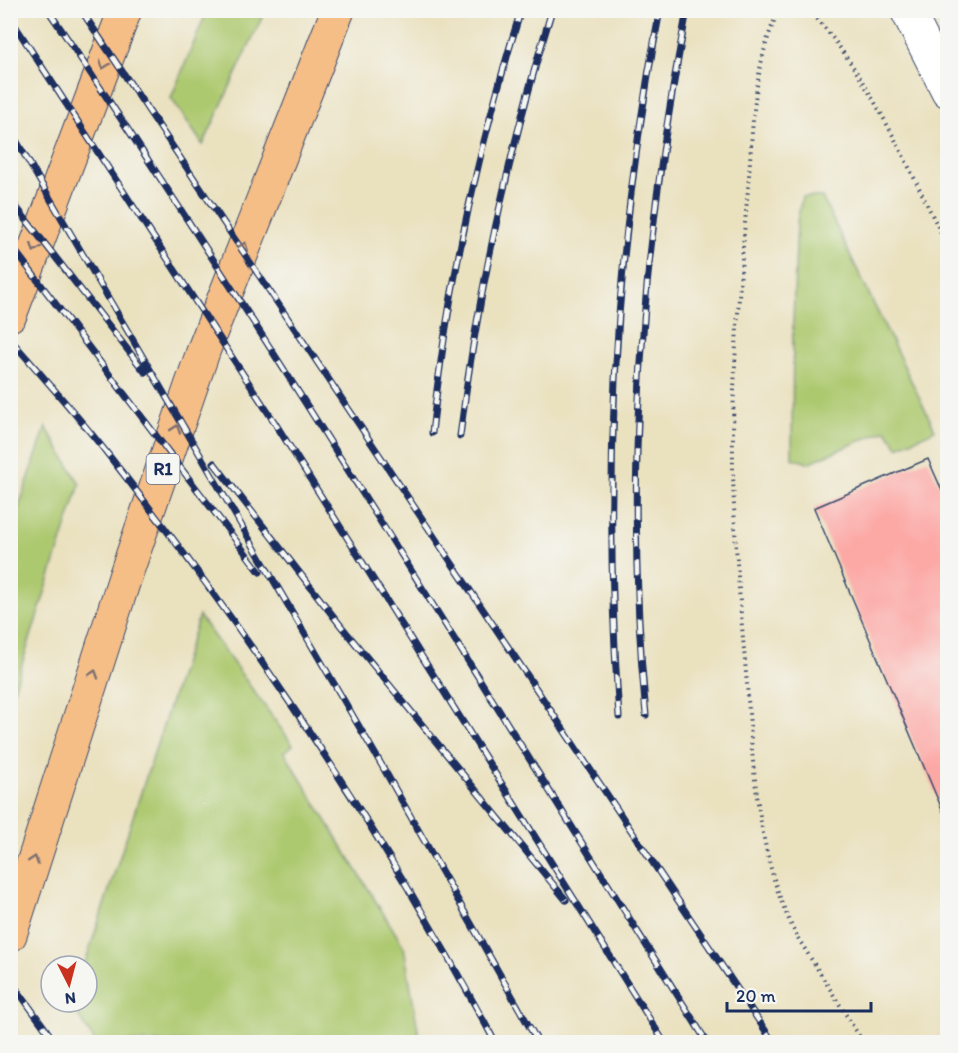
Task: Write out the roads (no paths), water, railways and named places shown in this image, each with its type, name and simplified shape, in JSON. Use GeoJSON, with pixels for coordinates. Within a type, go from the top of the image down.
{"type":"FeatureCollection","features":[{"type":"Feature","properties":{"kind":"highway"},"geometry":{"type":"LineString","coordinates":[[10,315],[125,10]]}},
{"type":"Feature","properties":{"kind":"highway","name":"R1"},"geometry":{"type":"LineString","coordinates":[[10,935],[125,577],[204,350],[338,10]]}},
{"type":"Feature","properties":{"kind":"street"},"geometry":{"type":"LineString","coordinates":[[907,10],[948,91]]}},
{"type":"Feature","properties":{"kind":"railway"},"geometry":{"type":"LineString","coordinates":[[48,10],[300,394],[707,1042]]}},
{"type":"Feature","properties":{"kind":"railway"},"geometry":{"type":"LineString","coordinates":[[81,10],[773,1042]]}},
{"type":"Feature","properties":{"kind":"railway"},"geometry":{"type":"LineString","coordinates":[[432,433],[446,326],[466,220],[491,114],[521,10]]}},
{"type":"Feature","properties":{"kind":"railway"},"geometry":{"type":"LineString","coordinates":[[460,436],[476,328],[497,221],[522,115],[552,10]]}},
{"type":"Feature","properties":{"kind":"railway"},"geometry":{"type":"LineString","coordinates":[[619,717],[612,539],[612,450],[616,362],[622,274],[632,186],[644,98],[660,10]]}},
{"type":"Feature","properties":{"kind":"railway"},"geometry":{"type":"LineString","coordinates":[[646,715],[639,626],[636,538],[641,361],[658,185],[687,10]]}},
{"type":"Feature","properties":{"kind":"railway"},"geometry":{"type":"LineString","coordinates":[[10,18],[275,423],[664,1042]]}},
{"type":"Feature","properties":{"kind":"railway"},"geometry":{"type":"LineString","coordinates":[[10,130],[381,764],[538,1042]]}},
{"type":"Feature","properties":{"kind":"railway"},"geometry":{"type":"LineString","coordinates":[[10,199],[145,372]]}},
{"type":"Feature","properties":{"kind":"railway"},"geometry":{"type":"LineString","coordinates":[[10,244],[260,572]]}},
{"type":"Feature","properties":{"kind":"railway"},"geometry":{"type":"LineString","coordinates":[[10,339],[110,457],[216,597],[267,669],[316,741],[409,890],[495,1042]]}},
{"type":"Feature","properties":{"kind":"railway"},"geometry":{"type":"LineString","coordinates":[[214,463],[341,626],[566,900]]}},
{"type":"Feature","properties":{"kind":"railway"},"geometry":{"type":"LineString","coordinates":[[10,980],[55,1042]]}}]}
